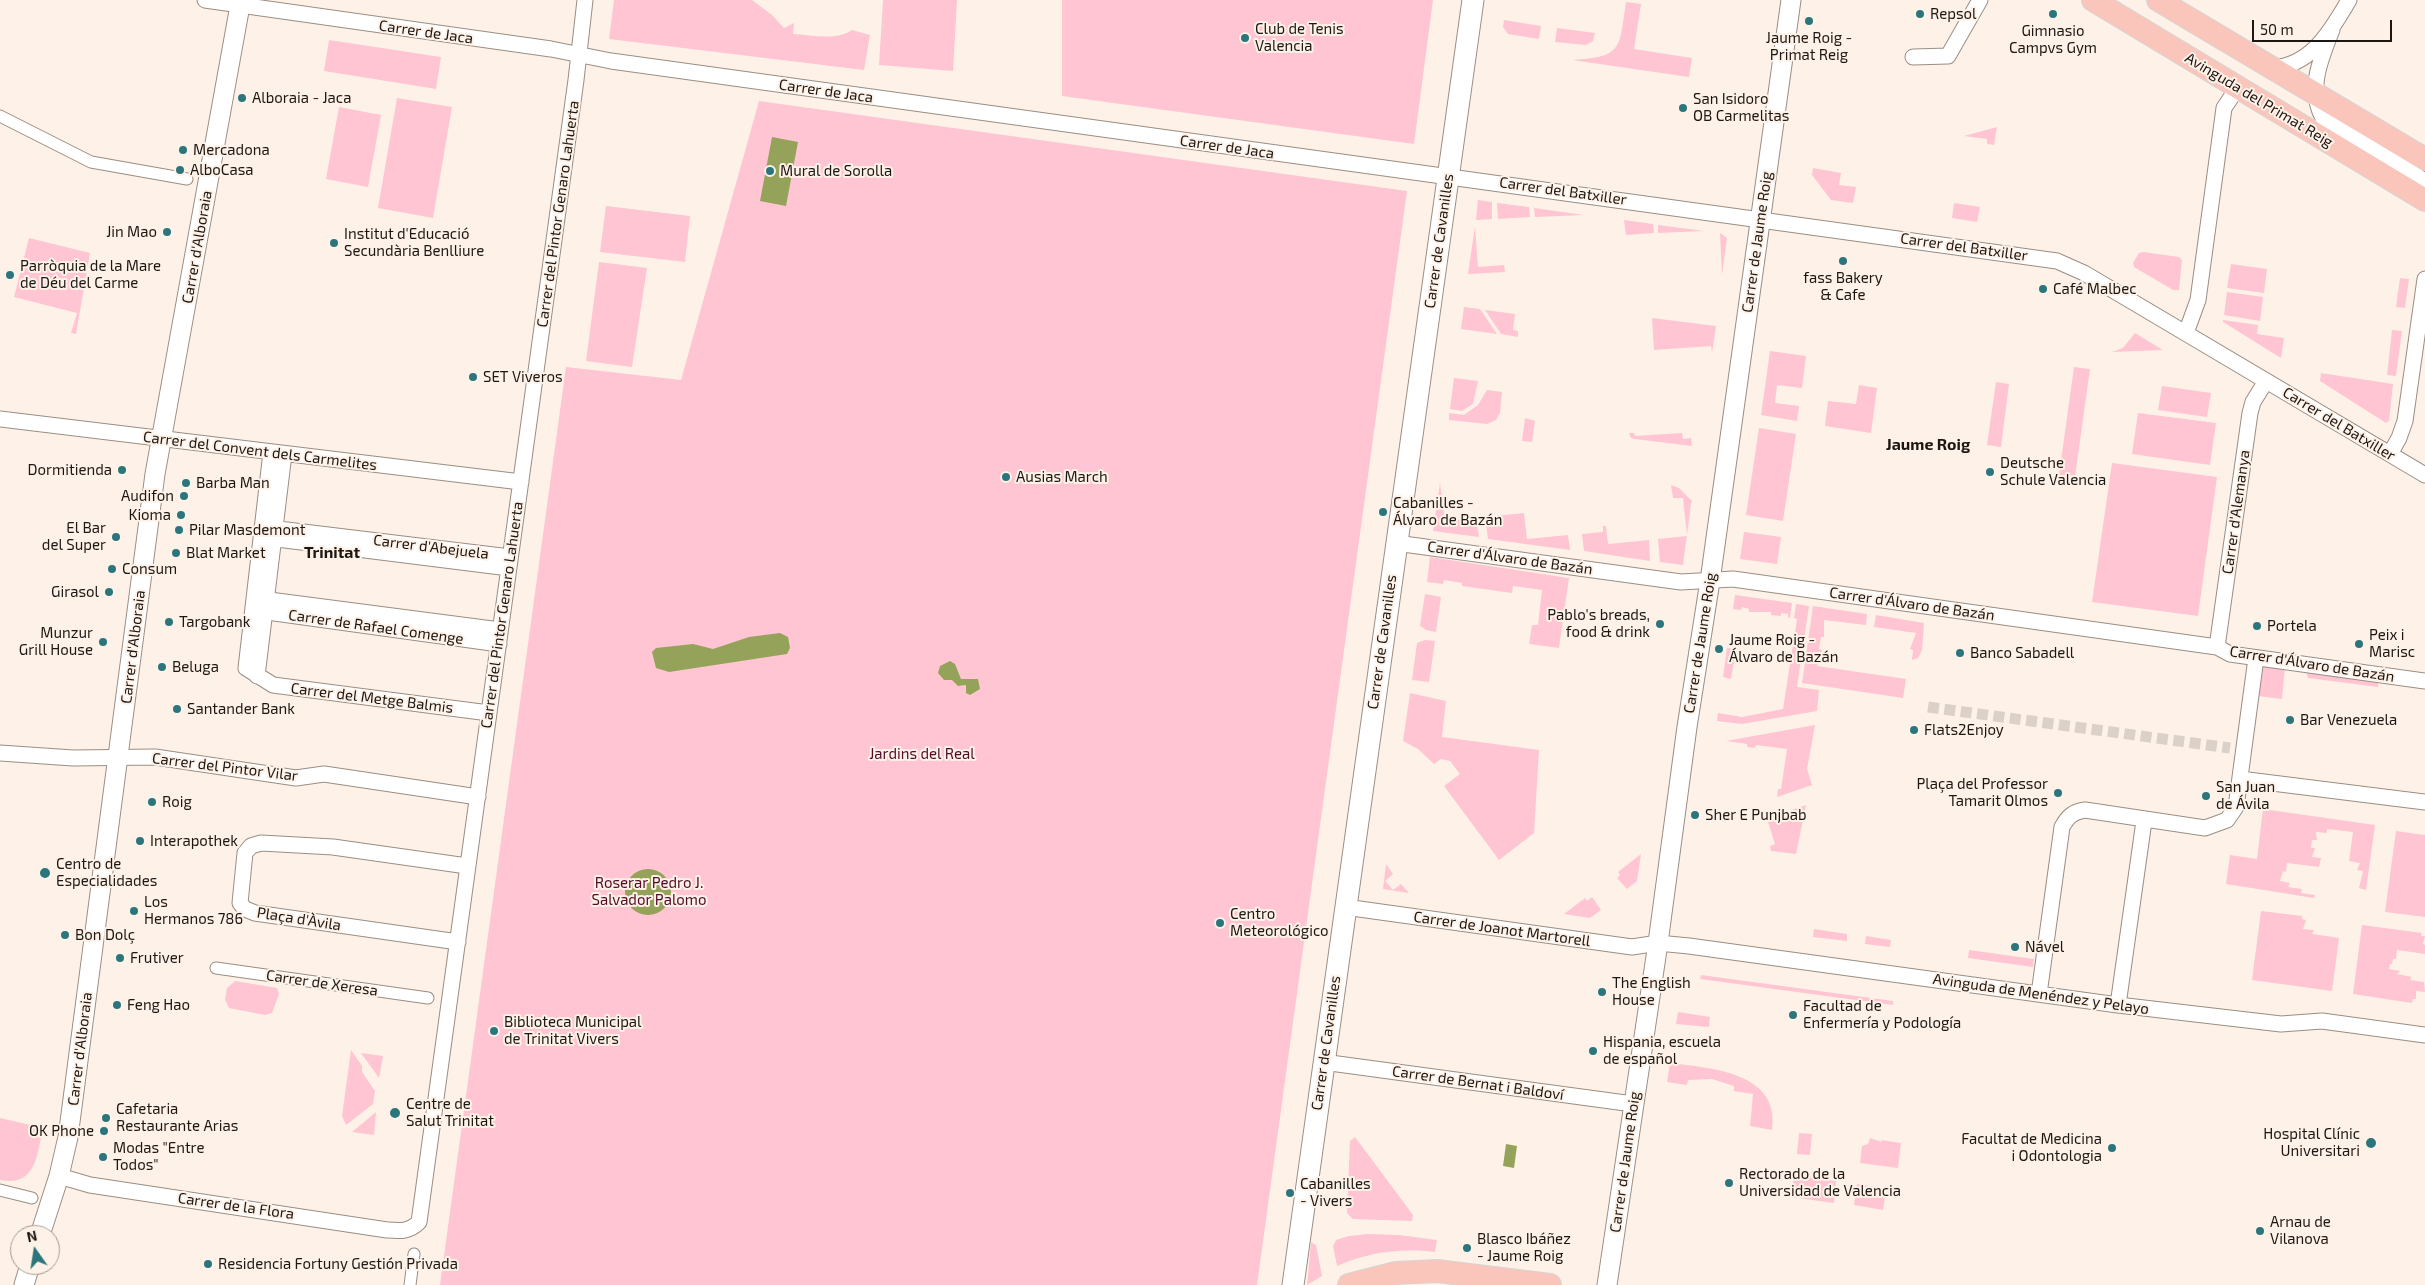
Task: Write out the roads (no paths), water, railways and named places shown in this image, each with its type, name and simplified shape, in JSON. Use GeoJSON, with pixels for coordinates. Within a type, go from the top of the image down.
{"type":"FeatureCollection","features":[{"type":"Feature","properties":{"kind":"main road","name":"Carrer de Cavanilles"},"geometry":{"type":"LineString","coordinates":[[1293,1285],[1473,0]]}},
{"type":"Feature","properties":{"kind":"main road","name":"Avinguda del Primat Reig"},"geometry":{"type":"LineString","coordinates":[[2093,0],[2425,200]]}},
{"type":"Feature","properties":{"kind":"main road"},"geometry":{"type":"LineString","coordinates":[[2158,0],[2425,159]]}},
{"type":"Feature","properties":{"kind":"main road"},"geometry":{"type":"LineString","coordinates":[[1349,1285],[1396,1273],[1437,1272],[1550,1285]]}},
{"type":"Feature","properties":{"kind":"street","name":"Carrer de Jaca"},"geometry":{"type":"LineString","coordinates":[[205,0],[240,3],[551,49],[580,56],[1448,176]]}},
{"type":"Feature","properties":{"kind":"street","name":"Carrer del Pintor Genaro Lahuerta"},"geometry":{"type":"LineString","coordinates":[[413,1228],[419,1222],[421,1212],[467,866],[580,56],[586,0]]}},
{"type":"Feature","properties":{"kind":"street","name":"Carrer de Jaume Roig"},"geometry":{"type":"LineString","coordinates":[[1607,1285],[1658,943],[1687,727],[1710,581],[1791,0]]}},
{"type":"Feature","properties":{"kind":"street"},"geometry":{"type":"LineString","coordinates":[[1913,57],[1948,56],[1980,0]]}},
{"type":"Feature","properties":{"kind":"street"},"geometry":{"type":"LineString","coordinates":[[2316,95],[2318,68],[2332,30],[2349,0]]}},
{"type":"Feature","properties":{"kind":"street","name":"Carrer d'Alboraia"},"geometry":{"type":"LineString","coordinates":[[43,1225],[59,1176],[73,1104],[155,474],[163,440],[240,3]]}},
{"type":"Feature","properties":{"kind":"street"},"geometry":{"type":"LineString","coordinates":[[2272,68],[2282,68],[2302,59],[2332,30]]}},
{"type":"Feature","properties":{"kind":"street"},"geometry":{"type":"LineString","coordinates":[[2186,334],[2198,300],[2224,108],[2238,87]]}},
{"type":"Feature","properties":{"kind":"street","name":"Avinguda del Primat Reig"},"geometry":{"type":"LineString","coordinates":[[2316,95],[2317,107],[2323,118],[2425,181]]}},
{"type":"Feature","properties":{"kind":"street"},"geometry":{"type":"LineString","coordinates":[[0,116],[91,162],[187,179]]}},
{"type":"Feature","properties":{"kind":"street","name":"Carrer del Batxiller"},"geometry":{"type":"LineString","coordinates":[[1448,176],[2057,261],[2084,272],[2425,475]]}},
{"type":"Feature","properties":{"kind":"street"},"geometry":{"type":"LineString","coordinates":[[2390,454],[2400,438],[2405,421],[2425,279]]}},
{"type":"Feature","properties":{"kind":"street","name":"Carrer d'Alemanya"},"geometry":{"type":"LineString","coordinates":[[2217,647],[2250,413],[2253,402],[2266,380]]}},
{"type":"Feature","properties":{"kind":"street","name":"Carrer del Convent dels Carmelites"},"geometry":{"type":"LineString","coordinates":[[0,419],[521,482]]}},
{"type":"Feature","properties":{"kind":"street"},"geometry":{"type":"LineString","coordinates":[[259,605],[278,453]]}},
{"type":"Feature","properties":{"kind":"street","name":"Carrer d'Abejuela"},"geometry":{"type":"LineString","coordinates":[[268,533],[510,562]]}},
{"type":"Feature","properties":{"kind":"street","name":"Carrer d'Álvaro de Bazán"},"geometry":{"type":"LineString","coordinates":[[1396,543],[1681,582],[1733,579],[2217,647],[2230,654],[2425,681]]}},
{"type":"Feature","properties":{"kind":"street","name":"Carrer de Rafael Comenge"},"geometry":{"type":"LineString","coordinates":[[259,605],[500,637]]}},
{"type":"Feature","properties":{"kind":"street","name":"Carrer del Metge Balmis"},"geometry":{"type":"LineString","coordinates":[[259,605],[257,676],[273,685],[489,713]]}},
{"type":"Feature","properties":{"kind":"street"},"geometry":{"type":"LineString","coordinates":[[2039,994],[2062,827],[2067,818],[2074,812],[2085,810],[2144,821],[2205,828],[2219,825],[2233,815],[2236,807],[2256,658]]}},
{"type":"Feature","properties":{"kind":"street","name":"Carrer del Pintor Vilar"},"geometry":{"type":"LineString","coordinates":[[0,753],[74,758],[155,757],[296,778],[324,774],[478,797]]}},
{"type":"Feature","properties":{"kind":"street"},"geometry":{"type":"LineString","coordinates":[[2240,779],[2425,802]]}},
{"type":"Feature","properties":{"kind":"street"},"geometry":{"type":"LineString","coordinates":[[2118,1005],[2144,821]]}},
{"type":"Feature","properties":{"kind":"street","name":"Plaça d'Àvila"},"geometry":{"type":"LineString","coordinates":[[458,942],[254,913],[245,909],[240,903],[245,853],[251,846],[261,842],[334,848],[467,866]]}},
{"type":"Feature","properties":{"kind":"street","name":"Carrer de Joanot Martorell"},"geometry":{"type":"LineString","coordinates":[[1345,907],[1632,947],[1658,943]]}},
{"type":"Feature","properties":{"kind":"street","name":"Avinguda de Menéndez y Pelayo"},"geometry":{"type":"LineString","coordinates":[[1658,943],[2118,1005],[2281,1024],[2322,1022],[2425,1035]]}},
{"type":"Feature","properties":{"kind":"street","name":"Carrer de Xeresa"},"geometry":{"type":"LineString","coordinates":[[216,968],[428,998]]}},
{"type":"Feature","properties":{"kind":"street","name":"Carrer de Bernat i Baldoví"},"geometry":{"type":"LineString","coordinates":[[1323,1062],[1633,1104]]}},
{"type":"Feature","properties":{"kind":"street","name":"Carrer de la Flora"},"geometry":{"type":"LineString","coordinates":[[59,1176],[90,1185],[387,1230],[403,1231],[413,1228]]}},
{"type":"Feature","properties":{"kind":"street"},"geometry":{"type":"LineString","coordinates":[[0,1190],[32,1198]]}},
{"type":"Feature","properties":{"kind":"street"},"geometry":{"type":"LineString","coordinates":[[410,1285],[414,1254]]}},
{"type":"Feature","properties":{"kind":"tunnel"},"geometry":{"type":"LineString","coordinates":[[1928,707],[2230,748]]}},
{"type":"Feature","properties":{"kind":"place","name":"Repsol"},"geometry":{"type":"Point","coordinates":[1920,14]}},
{"type":"Feature","properties":{"kind":"place","name":"Gimnasio Campvs Gym"},"geometry":{"type":"Point","coordinates":[2053,14]}},
{"type":"Feature","properties":{"kind":"place","name":"Jaume Roig - Primat Reig"},"geometry":{"type":"Point","coordinates":[1809,21]}},
{"type":"Feature","properties":{"kind":"place","name":"Club de Tenis Valencia"},"geometry":{"type":"Point","coordinates":[1245,38]}},
{"type":"Feature","properties":{"kind":"place","name":"Alboraia - Jaca"},"geometry":{"type":"Point","coordinates":[242,98]}},
{"type":"Feature","properties":{"kind":"place","name":"San Isidoro OB Carmelitas"},"geometry":{"type":"Point","coordinates":[1683,108]}},
{"type":"Feature","properties":{"kind":"place","name":"Mercadona"},"geometry":{"type":"Point","coordinates":[183,150]}},
{"type":"Feature","properties":{"kind":"place","name":"AlboCasa"},"geometry":{"type":"Point","coordinates":[180,170]}},
{"type":"Feature","properties":{"kind":"place","name":"Mural de Sorolla"},"geometry":{"type":"Point","coordinates":[770,171]}},
{"type":"Feature","properties":{"kind":"place","name":"Jin Mao"},"geometry":{"type":"Point","coordinates":[167,232]}},
{"type":"Feature","properties":{"kind":"place","name":"Institut d'Educació Secundària Benlliure"},"geometry":{"type":"Point","coordinates":[334,243]}},
{"type":"Feature","properties":{"kind":"place","name":"fass Bakery & Cafe"},"geometry":{"type":"Point","coordinates":[1843,261]}},
{"type":"Feature","properties":{"kind":"place","name":"Parròquia de la Mare de Déu del Carme"},"geometry":{"type":"Point","coordinates":[10,275]}},
{"type":"Feature","properties":{"kind":"place","name":"Café Malbec"},"geometry":{"type":"Point","coordinates":[2043,289]}},
{"type":"Feature","properties":{"kind":"place","name":"SET Viveros"},"geometry":{"type":"Point","coordinates":[473,377]}},
{"type":"Feature","properties":{"kind":"place","name":"Dormitienda"},"geometry":{"type":"Point","coordinates":[122,470]}},
{"type":"Feature","properties":{"kind":"place","name":"Deutsche Schule Valencia"},"geometry":{"type":"Point","coordinates":[1990,472]}},
{"type":"Feature","properties":{"kind":"place","name":"Ausias March"},"geometry":{"type":"Point","coordinates":[1006,477]}},
{"type":"Feature","properties":{"kind":"place","name":"Barba Man"},"geometry":{"type":"Point","coordinates":[186,483]}},
{"type":"Feature","properties":{"kind":"place","name":"Audifon"},"geometry":{"type":"Point","coordinates":[184,496]}},
{"type":"Feature","properties":{"kind":"place","name":"Cabanilles - Álvaro de Bazán"},"geometry":{"type":"Point","coordinates":[1383,512]}},
{"type":"Feature","properties":{"kind":"place","name":"Kioma"},"geometry":{"type":"Point","coordinates":[181,515]}},
{"type":"Feature","properties":{"kind":"place","name":"Pilar Masdemont"},"geometry":{"type":"Point","coordinates":[179,530]}},
{"type":"Feature","properties":{"kind":"place","name":"El Bar del Super"},"geometry":{"type":"Point","coordinates":[116,537]}},
{"type":"Feature","properties":{"kind":"place","name":"Blat Market"},"geometry":{"type":"Point","coordinates":[176,553]}},
{"type":"Feature","properties":{"kind":"place","name":"Consum"},"geometry":{"type":"Point","coordinates":[112,569]}},
{"type":"Feature","properties":{"kind":"place","name":"Girasol"},"geometry":{"type":"Point","coordinates":[109,592]}},
{"type":"Feature","properties":{"kind":"place","name":"Targobank"},"geometry":{"type":"Point","coordinates":[169,622]}},
{"type":"Feature","properties":{"kind":"place","name":"Pablo's breads, food & drink"},"geometry":{"type":"Point","coordinates":[1660,624]}},
{"type":"Feature","properties":{"kind":"place","name":"Portela"},"geometry":{"type":"Point","coordinates":[2257,626]}},
{"type":"Feature","properties":{"kind":"place","name":"Munzur Grill House"},"geometry":{"type":"Point","coordinates":[103,642]}},
{"type":"Feature","properties":{"kind":"place","name":"Peix i Marisc"},"geometry":{"type":"Point","coordinates":[2359,644]}},
{"type":"Feature","properties":{"kind":"place","name":"Jaume Roig - Álvaro de Bazán"},"geometry":{"type":"Point","coordinates":[1719,649]}},
{"type":"Feature","properties":{"kind":"place","name":"Banco Sabadell"},"geometry":{"type":"Point","coordinates":[1960,653]}},
{"type":"Feature","properties":{"kind":"place","name":"Beluga"},"geometry":{"type":"Point","coordinates":[162,667]}},
{"type":"Feature","properties":{"kind":"place","name":"Santander Bank"},"geometry":{"type":"Point","coordinates":[177,709]}},
{"type":"Feature","properties":{"kind":"place","name":"Bar Venezuela"},"geometry":{"type":"Point","coordinates":[2290,720]}},
{"type":"Feature","properties":{"kind":"place","name":"Flats2Enjoy"},"geometry":{"type":"Point","coordinates":[1914,730]}},
{"type":"Feature","properties":{"kind":"place","name":"Plaça del Professor Tamarit Olmos"},"geometry":{"type":"Point","coordinates":[2058,793]}},
{"type":"Feature","properties":{"kind":"place","name":"San Juan de Ávila"},"geometry":{"type":"Point","coordinates":[2206,796]}},
{"type":"Feature","properties":{"kind":"place","name":"Roig"},"geometry":{"type":"Point","coordinates":[152,802]}},
{"type":"Feature","properties":{"kind":"place","name":"Sher E Punjbab"},"geometry":{"type":"Point","coordinates":[1695,815]}},
{"type":"Feature","properties":{"kind":"place","name":"Interapothek"},"geometry":{"type":"Point","coordinates":[140,841]}},
{"type":"Feature","properties":{"kind":"place","name":"Centro de Especialidades"},"geometry":{"type":"Point","coordinates":[45,873]}},
{"type":"Feature","properties":{"kind":"place","name":"Los Hermanos 786"},"geometry":{"type":"Point","coordinates":[134,911]}},
{"type":"Feature","properties":{"kind":"place","name":"Centro Meteorológico"},"geometry":{"type":"Point","coordinates":[1220,923]}},
{"type":"Feature","properties":{"kind":"place","name":"Bon Dolç"},"geometry":{"type":"Point","coordinates":[65,935]}},
{"type":"Feature","properties":{"kind":"place","name":"Nável"},"geometry":{"type":"Point","coordinates":[2015,947]}},
{"type":"Feature","properties":{"kind":"place","name":"Frutiver"},"geometry":{"type":"Point","coordinates":[120,958]}},
{"type":"Feature","properties":{"kind":"place","name":"The English House"},"geometry":{"type":"Point","coordinates":[1602,992]}},
{"type":"Feature","properties":{"kind":"place","name":"Feng Hao"},"geometry":{"type":"Point","coordinates":[117,1005]}},
{"type":"Feature","properties":{"kind":"place","name":"Facultad de Enfermería y Podología"},"geometry":{"type":"Point","coordinates":[1793,1015]}},
{"type":"Feature","properties":{"kind":"place","name":"Biblioteca Municipal de Trinitat Vivers"},"geometry":{"type":"Point","coordinates":[494,1031]}},
{"type":"Feature","properties":{"kind":"place","name":"Hispania, escuela de español"},"geometry":{"type":"Point","coordinates":[1593,1051]}},
{"type":"Feature","properties":{"kind":"place","name":"Centre de Salut Trinitat"},"geometry":{"type":"Point","coordinates":[395,1113]}},
{"type":"Feature","properties":{"kind":"place","name":"Cafetaria Restaurante Arias"},"geometry":{"type":"Point","coordinates":[106,1118]}},
{"type":"Feature","properties":{"kind":"place","name":"OK Phone"},"geometry":{"type":"Point","coordinates":[104,1131]}},
{"type":"Feature","properties":{"kind":"place","name":"Hospital Clínic Universitari"},"geometry":{"type":"Point","coordinates":[2371,1143]}},
{"type":"Feature","properties":{"kind":"place","name":"Facultat de Medicina i Odontologia"},"geometry":{"type":"Point","coordinates":[2112,1148]}},
{"type":"Feature","properties":{"kind":"place","name":"Modas \"Entre Todos\""},"geometry":{"type":"Point","coordinates":[103,1157]}},
{"type":"Feature","properties":{"kind":"place","name":"Rectorado de la Universidad de Valencia"},"geometry":{"type":"Point","coordinates":[1729,1183]}},
{"type":"Feature","properties":{"kind":"place","name":"Cabanilles - Vivers"},"geometry":{"type":"Point","coordinates":[1290,1193]}},
{"type":"Feature","properties":{"kind":"place","name":"Arnau de Vilanova"},"geometry":{"type":"Point","coordinates":[2260,1231]}},
{"type":"Feature","properties":{"kind":"place","name":"Blasco Ibáñez - Jaume Roig"},"geometry":{"type":"Point","coordinates":[1467,1248]}},
{"type":"Feature","properties":{"kind":"place","name":"Residencia Fortuny Gestión Privada"},"geometry":{"type":"Point","coordinates":[208,1264]}},
{"type":"Feature","properties":{"kind":"district","name":"Jaume Roig"},"geometry":{"type":"Point","coordinates":[1928,445]}},
{"type":"Feature","properties":{"kind":"district","name":"Trinitat"},"geometry":{"type":"Point","coordinates":[332,553]}},
{"type":"Feature","properties":{"kind":"park label","name":"Jardins del Real"},"geometry":{"type":"Point","coordinates":[922,754]}},
{"type":"Feature","properties":{"kind":"park label","name":"Roserar Pedro J. Salvador Palomo"},"geometry":{"type":"Point","coordinates":[649,892]}}]}
